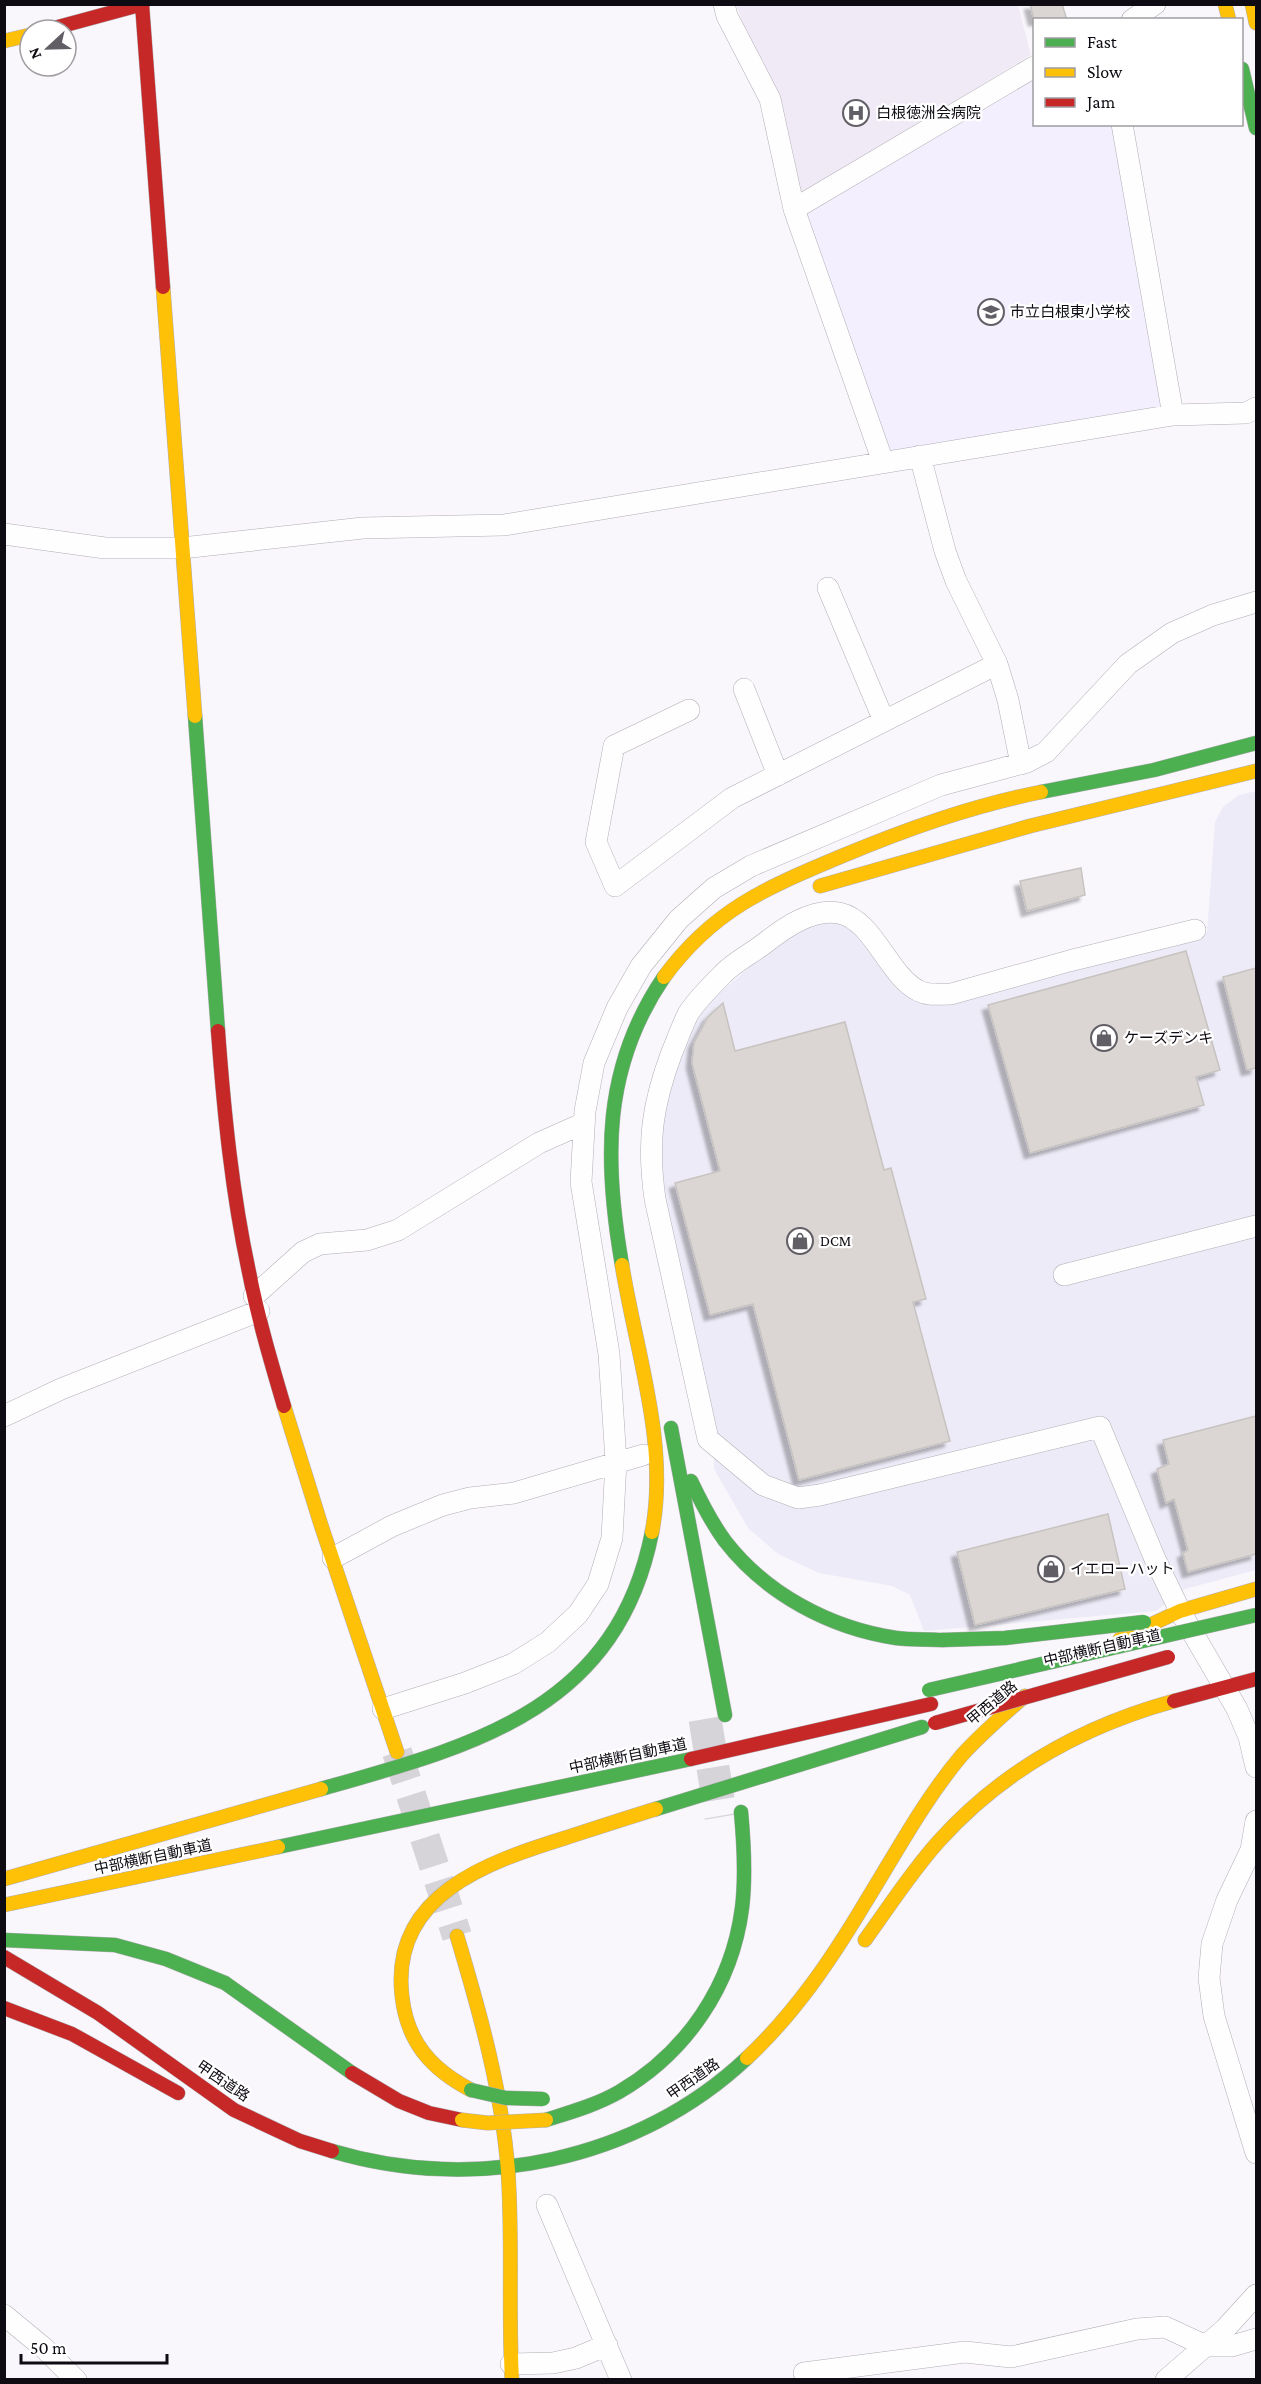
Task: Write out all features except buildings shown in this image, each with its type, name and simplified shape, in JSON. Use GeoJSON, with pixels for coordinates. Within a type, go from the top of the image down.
{"type":"FeatureCollection","features":[{"type":"Feature","properties":{"kind":"main road"},"geometry":{"type":"LineString","coordinates":[[1252,4],[1257,23]]}},
{"type":"Feature","properties":{"kind":"main road"},"geometry":{"type":"LineString","coordinates":[[78,22],[142,5],[224,1115],[237,1200],[257,1303],[288,1423],[397,1752]]}},
{"type":"Feature","properties":{"kind":"main road"},"geometry":{"type":"LineString","coordinates":[[1243,73],[1257,128]]}},
{"type":"Feature","properties":{"kind":"main road"},"geometry":{"type":"LineString","coordinates":[[4,1879],[44,1874],[371,1775],[491,1731],[549,1699],[576,1678],[600,1653],[620,1624],[646,1559],[655,1520],[657,1486],[649,1448],[613,1206],[609,1156],[612,1111],[620,1072],[631,1038],[647,1002],[667,971],[723,916],[754,894],[789,877],[919,824],[1020,796],[1157,769],[1257,743]]}},
{"type":"Feature","properties":{"kind":"main road"},"geometry":{"type":"LineString","coordinates":[[804,892],[834,880],[941,850],[1151,795],[1257,771]]}},
{"type":"Feature","properties":{"kind":"main road"},"geometry":{"type":"LineString","coordinates":[[669,1414],[690,1440],[724,1715]]}},
{"type":"Feature","properties":{"kind":"main road"},"geometry":{"type":"LineString","coordinates":[[690,1440],[696,1492],[716,1528],[743,1563],[775,1592],[811,1612],[852,1628],[893,1637],[942,1640],[1005,1638],[1081,1630],[1257,1602]]}},
{"type":"Feature","properties":{"kind":"main road"},"geometry":{"type":"LineString","coordinates":[[649,1448],[667,1510]]}},
{"type":"Feature","properties":{"kind":"main road","name":"甲西道路"},"geometry":{"type":"LineString","coordinates":[[4,1957],[81,2001],[207,2092],[245,2116],[286,2137],[345,2156],[412,2169],[462,2171],[558,2159],[609,2144],[653,2124],[690,2103],[733,2072],[770,2036],[802,2000],[839,1948],[935,1788],[983,1730],[1012,1706],[1049,1679],[1146,1626],[1180,1611],[1257,1589]]}},
{"type":"Feature","properties":{"kind":"main road","name":"中部横断自動車道"},"geometry":{"type":"LineString","coordinates":[[923,1691],[1257,1615]]}},
{"type":"Feature","properties":{"kind":"main road","name":"中部横断自動車道"},"geometry":{"type":"LineString","coordinates":[[1033,1681],[1257,1628]]}},
{"type":"Feature","properties":{"kind":"main road"},"geometry":{"type":"LineString","coordinates":[[547,2098],[515,2100],[493,2097],[471,2090],[448,2078],[430,2062],[415,2042],[405,2016],[399,1990],[402,1962],[412,1933],[426,1909],[450,1887],[483,1867],[522,1851],[794,1765],[1210,1645]]}},
{"type":"Feature","properties":{"kind":"main road"},"geometry":{"type":"LineString","coordinates":[[855,1954],[939,1842],[1005,1780],[1041,1755],[1084,1732],[1131,1713],[1257,1680]]}},
{"type":"Feature","properties":{"kind":"main road","name":"中部横断自動車道"},"geometry":{"type":"LineString","coordinates":[[4,1905],[645,1770],[937,1703]]}},
{"type":"Feature","properties":{"kind":"main road"},"geometry":{"type":"LineString","coordinates":[[4,1940],[115,1945],[166,1959],[225,1983],[369,2085],[399,2101],[429,2113],[462,2120],[488,2123],[546,2120],[599,2103],[648,2075],[670,2055],[707,2008],[721,1982],[740,1921],[744,1886],[741,1812]]}},
{"type":"Feature","properties":{"kind":"main road","name":"中部横断自動車道"},"geometry":{"type":"LineString","coordinates":[[4,1888],[44,1874],[79,1872]]}},
{"type":"Feature","properties":{"kind":"main road"},"geometry":{"type":"LineString","coordinates":[[457,1936],[485,2033],[494,2074],[507,2167],[512,2372]]}},
{"type":"Feature","properties":{"kind":"main road"},"geometry":{"type":"LineString","coordinates":[[4,2008],[62,2029],[186,2098]]}},
{"type":"Feature","properties":{"kind":"main road","name":"甲西道路"},"geometry":{"type":"LineString","coordinates":[[222,2118],[241,2128]]}},
{"type":"Feature","properties":{"kind":"street"},"geometry":{"type":"LineString","coordinates":[[724,4],[727,16],[770,99],[794,209],[883,462]]}},
{"type":"Feature","properties":{"kind":"street"},"geometry":{"type":"LineString","coordinates":[[1135,18],[1155,4]]}},
{"type":"Feature","properties":{"kind":"street"},"geometry":{"type":"LineString","coordinates":[[794,209],[1033,68]]}},
{"type":"Feature","properties":{"kind":"street"},"geometry":{"type":"LineString","coordinates":[[1122,126],[1173,415]]}},
{"type":"Feature","properties":{"kind":"street"},"geometry":{"type":"LineString","coordinates":[[4,534],[105,548],[182,548],[363,528],[504,525],[1173,415],[1246,413],[1257,408]]}},
{"type":"Feature","properties":{"kind":"street"},"geometry":{"type":"LineString","coordinates":[[920,456],[945,551],[956,581],[997,664],[1008,700],[1021,764]]}},
{"type":"Feature","properties":{"kind":"street"},"geometry":{"type":"LineString","coordinates":[[828,588],[884,721]]}},
{"type":"Feature","properties":{"kind":"street"},"geometry":{"type":"LineString","coordinates":[[383,1709],[465,1683],[513,1664],[548,1642],[578,1614],[598,1584],[612,1538],[616,1461],[609,1354],[581,1182],[584,1123],[594,1063],[617,1008],[647,958],[679,919],[714,888],[751,866],[941,785],[1021,764],[1046,752],[1128,664],[1172,633],[1213,615],[1257,602]]}},
{"type":"Feature","properties":{"kind":"street"},"geometry":{"type":"LineString","coordinates":[[689,710],[614,746],[596,842],[615,886],[732,798],[997,664]]}},
{"type":"Feature","properties":{"kind":"street"},"geometry":{"type":"LineString","coordinates":[[744,689],[778,775]]}},
{"type":"Feature","properties":{"kind":"street"},"geometry":{"type":"LineString","coordinates":[[1195,930],[1069,961],[951,994],[933,995],[920,992],[907,983],[855,920],[838,913],[820,914],[801,920],[777,934],[722,974],[689,1013],[657,1099],[650,1154],[690,1440],[763,1485],[798,1498],[820,1495],[1100,1427],[1155,1559],[1180,1611],[1224,1687],[1247,1708],[1249,1737],[1257,1767]]}},
{"type":"Feature","properties":{"kind":"street"},"geometry":{"type":"LineString","coordinates":[[4,1416],[257,1303],[303,1252],[320,1244],[367,1240],[398,1230],[539,1143],[584,1123]]}},
{"type":"Feature","properties":{"kind":"street"},"geometry":{"type":"LineString","coordinates":[[1064,1275],[1257,1226]]}},
{"type":"Feature","properties":{"kind":"street"},"geometry":{"type":"LineString","coordinates":[[333,1557],[392,1526],[443,1505],[470,1498],[514,1492],[616,1461],[649,1448]]}},
{"type":"Feature","properties":{"kind":"street"},"geometry":{"type":"LineString","coordinates":[[1257,1821],[1251,1850],[1227,1900],[1212,1944],[1209,1978],[1214,2016],[1250,2112],[1257,2153]]}},
{"type":"Feature","properties":{"kind":"street"},"geometry":{"type":"LineString","coordinates":[[547,2205],[621,2379]]}},
{"type":"Feature","properties":{"kind":"street"},"geometry":{"type":"LineString","coordinates":[[1166,2379],[1206,2346],[1257,2295]]}},
{"type":"Feature","properties":{"kind":"street"},"geometry":{"type":"LineString","coordinates":[[4,2314],[76,2379]]}},
{"type":"Feature","properties":{"kind":"street"},"geometry":{"type":"LineString","coordinates":[[804,2373],[965,2352],[1011,2357],[1137,2329],[1165,2327],[1206,2346],[1232,2346],[1257,2339]]}},
{"type":"Feature","properties":{"kind":"street"},"geometry":{"type":"LineString","coordinates":[[512,2372],[576,2358],[607,2345]]}},
{"type":"Feature","properties":{"kind":"shaded area","name":"白根徳洲会病院"},"geometry":{"type":"Polygon","coordinates":[[[736,5],[1018,5],[1031,55],[799,196],[771,95],[736,5]]]}},
{"type":"Feature","properties":{"kind":"shaded area","name":"市立白根東小学校"},"geometry":{"type":"Polygon","coordinates":[[[1033,79],[1033,126],[1114,126],[1173,415],[883,462],[794,209],[1033,79]]]}},
{"type":"Feature","properties":{"kind":"shaded area"},"geometry":{"type":"Polygon","coordinates":[[[1256,791],[1256,1570],[1185,1589],[1156,1611],[924,1631],[910,1595],[892,1586],[819,1573],[778,1554],[748,1528],[714,1469],[714,1421],[663,1195],[660,1133],[666,1096],[692,1029],[707,1004],[792,930],[818,921],[838,920],[859,933],[907,994],[1201,937],[1207,931],[1215,822],[1223,807],[1239,795],[1256,791]]]}},
{"type":"Feature","properties":{"kind":"tunnel"},"geometry":{"type":"LineString","coordinates":[[705,1719],[721,1817]]}},
{"type":"Feature","properties":{"kind":"tunnel"},"geometry":{"type":"LineString","coordinates":[[397,1752],[457,1936]]}},
{"type":"Feature","properties":{"kind":"traffic: fast"},"geometry":{"type":"LineString","coordinates":[[1243,73],[1256,128]]}},
{"type":"Feature","properties":{"kind":"traffic: fast"},"geometry":{"type":"LineString","coordinates":[[195,716],[218,1031]]}},
{"type":"Feature","properties":{"kind":"traffic: fast"},"geometry":{"type":"LineString","coordinates":[[1041,792],[1154,770],[1256,743]]}},
{"type":"Feature","properties":{"kind":"traffic: fast"},"geometry":{"type":"LineString","coordinates":[[622,1265],[612,1189],[613,1116],[619,1081],[629,1046],[644,1011],[664,977]]}},
{"type":"Feature","properties":{"kind":"traffic: fast"},"geometry":{"type":"LineString","coordinates":[[671,1428],[725,1715]]}},
{"type":"Feature","properties":{"kind":"traffic: fast"},"geometry":{"type":"LineString","coordinates":[[691,1481],[715,1527],[741,1560],[760,1577],[801,1606],[847,1626],[871,1633],[896,1638],[942,1640]]}},
{"type":"Feature","properties":{"kind":"traffic: fast"},"geometry":{"type":"LineString","coordinates":[[321,1789],[432,1756],[483,1736],[530,1711],[572,1680],[607,1641],[634,1592],[652,1532]]}},
{"type":"Feature","properties":{"kind":"traffic: fast"},"geometry":{"type":"LineString","coordinates":[[929,1690],[1256,1615]]}},
{"type":"Feature","properties":{"kind":"traffic: fast"},"geometry":{"type":"LineString","coordinates":[[942,1640],[1005,1638],[1144,1622]]}},
{"type":"Feature","properties":{"kind":"traffic: fast"},"geometry":{"type":"LineString","coordinates":[[656,1809],[922,1727]]}},
{"type":"Feature","properties":{"kind":"traffic: fast"},"geometry":{"type":"LineString","coordinates":[[278,1847],[691,1759]]}},
{"type":"Feature","properties":{"kind":"traffic: fast"},"geometry":{"type":"LineString","coordinates":[[546,2120],[601,2101],[643,2076],[665,2058],[702,2015],[728,1964],[737,1937],[744,1884],[741,1812]]}},
{"type":"Feature","properties":{"kind":"traffic: fast"},"geometry":{"type":"LineString","coordinates":[[4,1940],[115,1945],[166,1959],[225,1983],[352,2073]]}},
{"type":"Feature","properties":{"kind":"traffic: fast"},"geometry":{"type":"LineString","coordinates":[[332,2151],[386,2164],[442,2169],[497,2168],[552,2159],[605,2144],[656,2122],[704,2093],[747,2058]]}},
{"type":"Feature","properties":{"kind":"traffic: fast"},"geometry":{"type":"LineString","coordinates":[[471,2090],[506,2098],[543,2099]]}},
{"type":"Feature","properties":{"kind":"traffic: slow"},"geometry":{"type":"LineString","coordinates":[[1225,4],[1228,18]]}},
{"type":"Feature","properties":{"kind":"traffic: slow"},"geometry":{"type":"LineString","coordinates":[[1252,4],[1256,23]]}},
{"type":"Feature","properties":{"kind":"traffic: slow"},"geometry":{"type":"LineString","coordinates":[[4,41],[18,38]]}},
{"type":"Feature","properties":{"kind":"traffic: slow"},"geometry":{"type":"LineString","coordinates":[[163,287],[195,716]]}},
{"type":"Feature","properties":{"kind":"traffic: slow"},"geometry":{"type":"LineString","coordinates":[[820,886],[1030,826],[1256,771]]}},
{"type":"Feature","properties":{"kind":"traffic: slow"},"geometry":{"type":"LineString","coordinates":[[664,977],[702,934],[722,917],[765,890],[842,856],[915,828],[964,811],[1041,792]]}},
{"type":"Feature","properties":{"kind":"traffic: slow"},"geometry":{"type":"LineString","coordinates":[[622,1265],[654,1432],[656,1499],[652,1532]]}},
{"type":"Feature","properties":{"kind":"traffic: slow"},"geometry":{"type":"LineString","coordinates":[[284,1406],[397,1752]]}},
{"type":"Feature","properties":{"kind":"traffic: slow"},"geometry":{"type":"LineString","coordinates":[[1120,1639],[1180,1611],[1256,1589]]}},
{"type":"Feature","properties":{"kind":"traffic: slow"},"geometry":{"type":"LineString","coordinates":[[747,2058],[781,2023],[825,1965],[948,1772],[977,1739],[1025,1696]]}},
{"type":"Feature","properties":{"kind":"traffic: slow"},"geometry":{"type":"LineString","coordinates":[[865,1940],[939,1841],[990,1793],[1046,1754],[1076,1738],[1140,1711],[1174,1701]]}},
{"type":"Feature","properties":{"kind":"traffic: slow"},"geometry":{"type":"LineString","coordinates":[[4,1879],[321,1789]]}},
{"type":"Feature","properties":{"kind":"traffic: slow"},"geometry":{"type":"LineString","coordinates":[[471,2090],[433,2063],[423,2052],[409,2027],[402,1996],[402,1961],[412,1932],[428,1908],[450,1888],[476,1872],[535,1848],[656,1809]]}},
{"type":"Feature","properties":{"kind":"traffic: slow"},"geometry":{"type":"LineString","coordinates":[[4,1905],[278,1847]]}},
{"type":"Feature","properties":{"kind":"traffic: slow"},"geometry":{"type":"LineString","coordinates":[[457,1936],[489,2052],[505,2141],[509,2197],[512,2380]]}},
{"type":"Feature","properties":{"kind":"traffic: slow"},"geometry":{"type":"LineString","coordinates":[[462,2120],[488,2123],[546,2120]]}},
{"type":"Feature","properties":{"kind":"traffic: jam"},"geometry":{"type":"LineString","coordinates":[[142,4],[163,287]]}},
{"type":"Feature","properties":{"kind":"traffic: jam"},"geometry":{"type":"LineString","coordinates":[[78,22],[143,4]]}},
{"type":"Feature","properties":{"kind":"traffic: jam"},"geometry":{"type":"LineString","coordinates":[[218,1031],[229,1152],[243,1242],[261,1323],[284,1406]]}},
{"type":"Feature","properties":{"kind":"traffic: jam"},"geometry":{"type":"LineString","coordinates":[[935,1723],[1168,1657]]}},
{"type":"Feature","properties":{"kind":"traffic: jam"},"geometry":{"type":"LineString","coordinates":[[1174,1701],[1256,1679]]}},
{"type":"Feature","properties":{"kind":"traffic: jam"},"geometry":{"type":"LineString","coordinates":[[691,1759],[931,1704]]}},
{"type":"Feature","properties":{"kind":"traffic: jam"},"geometry":{"type":"LineString","coordinates":[[4,1957],[98,2013],[234,2110],[300,2141],[332,2151]]}},
{"type":"Feature","properties":{"kind":"traffic: jam"},"geometry":{"type":"LineString","coordinates":[[4,2008],[72,2034],[178,2093]]}},
{"type":"Feature","properties":{"kind":"traffic: jam"},"geometry":{"type":"LineString","coordinates":[[352,2073],[399,2101],[429,2113],[462,2120]]}},
{"type":"Feature","properties":{"kind":"place","name":"白根徳洲会病院"},"geometry":{"type":"Point","coordinates":[856,113]}},
{"type":"Feature","properties":{"kind":"place","name":"市立白根東小学校"},"geometry":{"type":"Point","coordinates":[991,312]}},
{"type":"Feature","properties":{"kind":"place","name":"ケーズデンキ"},"geometry":{"type":"Point","coordinates":[1104,1038]}},
{"type":"Feature","properties":{"kind":"place","name":"DCM"},"geometry":{"type":"Point","coordinates":[800,1241]}},
{"type":"Feature","properties":{"kind":"place","name":"イエローハット"},"geometry":{"type":"Point","coordinates":[1051,1569]}}]}
